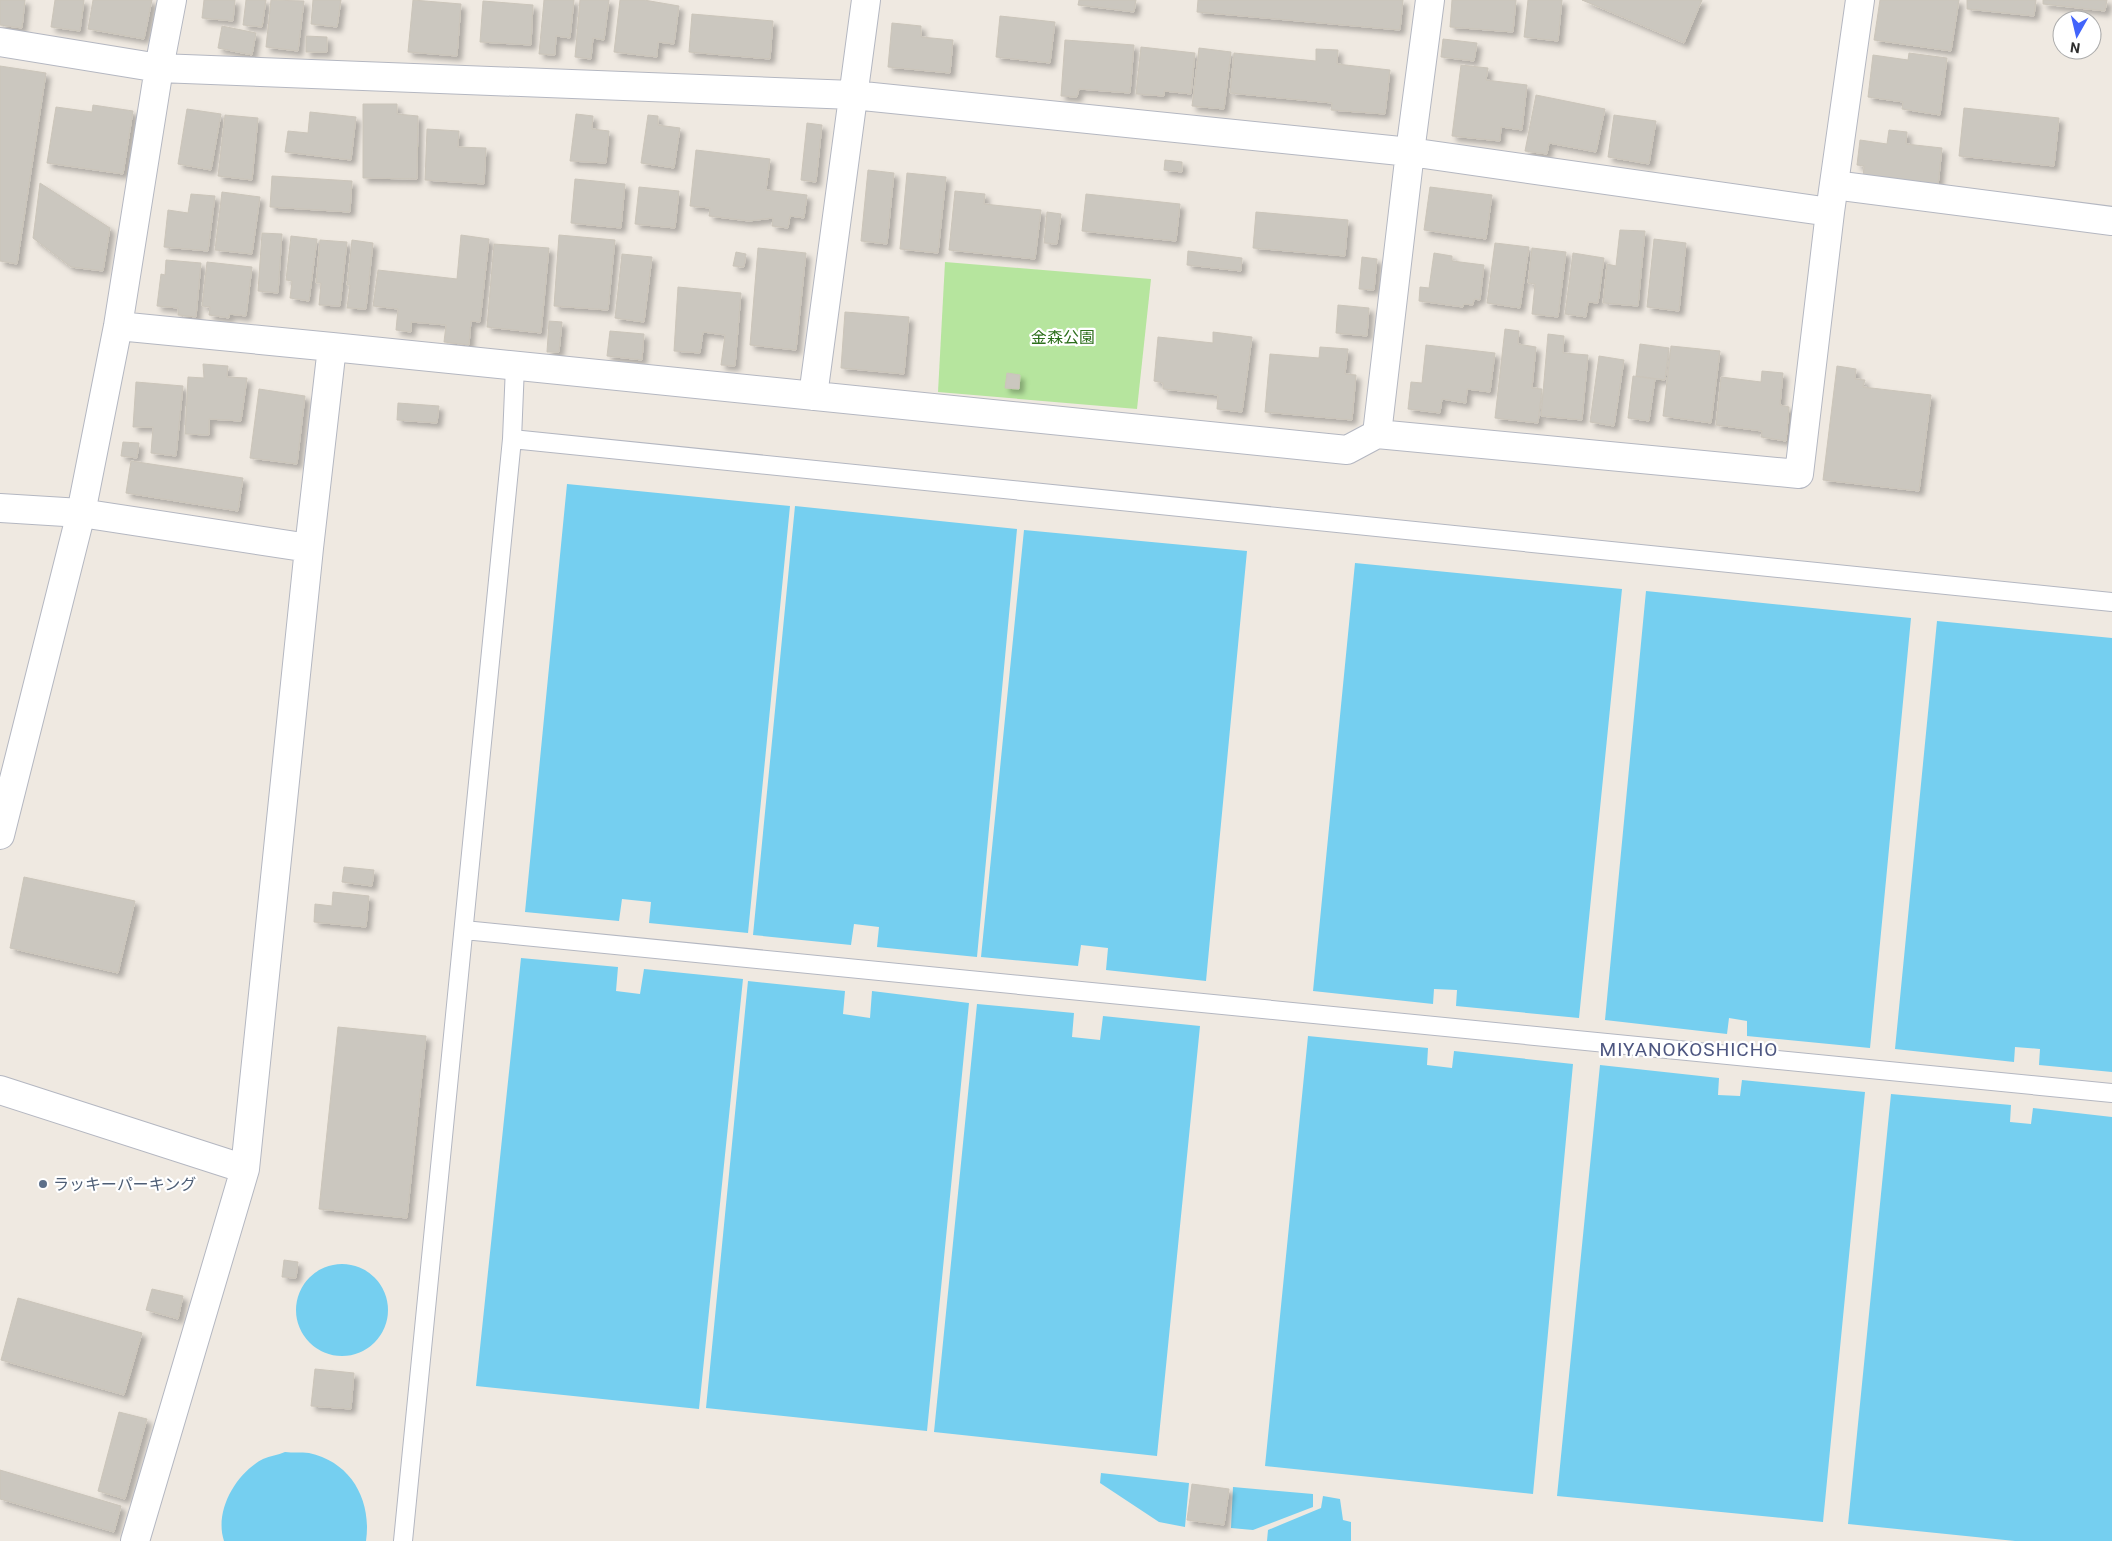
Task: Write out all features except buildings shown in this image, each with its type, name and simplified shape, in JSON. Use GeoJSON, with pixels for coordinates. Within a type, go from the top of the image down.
{"type":"FeatureCollection","features":[{"type":"Feature","properties":{"kind":"street"},"geometry":{"type":"LineString","coordinates":[[0,835],[6,784],[81,513],[118,326],[159,68],[172,0]]}},
{"type":"Feature","properties":{"kind":"street"},"geometry":{"type":"LineString","coordinates":[[813,396],[866,0]]}},
{"type":"Feature","properties":{"kind":"street"},"geometry":{"type":"LineString","coordinates":[[1377,434],[1430,0]]}},
{"type":"Feature","properties":{"kind":"street"},"geometry":{"type":"LineString","coordinates":[[118,326],[1348,450],[1377,434],[1799,474],[1830,212],[1860,0]]}},
{"type":"Feature","properties":{"kind":"street"},"geometry":{"type":"LineString","coordinates":[[0,42],[159,68],[853,95],[1410,152],[1830,212]]}},
{"type":"Feature","properties":{"kind":"street"},"geometry":{"type":"LineString","coordinates":[[1834,184],[2112,221]]}},
{"type":"Feature","properties":{"kind":"street"},"geometry":{"type":"LineString","coordinates":[[135,1541],[245,1169],[309,548],[332,347]]}},
{"type":"Feature","properties":{"kind":"street"},"geometry":{"type":"LineString","coordinates":[[0,508],[81,513],[309,548]]}},
{"type":"Feature","properties":{"kind":"street"},"geometry":{"type":"LineString","coordinates":[[0,1090],[245,1169]]}},
{"type":"Feature","properties":{"kind":"lane"},"geometry":{"type":"LineString","coordinates":[[403,1541],[512,439],[515,366]]}},
{"type":"Feature","properties":{"kind":"lane"},"geometry":{"type":"LineString","coordinates":[[512,439],[2112,602]]}},
{"type":"Feature","properties":{"kind":"lane"},"geometry":{"type":"LineString","coordinates":[[464,930],[2112,1093]]}},
{"type":"Feature","properties":{"kind":"green space","name":"金森公園"},"geometry":{"type":"Polygon","coordinates":[[[945,262],[1151,279],[1137,409],[938,392],[945,262]]]}},
{"type":"Feature","properties":{"kind":"water"},"geometry":{"type":"Polygon","coordinates":[[[567,484],[790,506],[748,933],[649,923],[651,902],[622,899],[619,921],[525,912],[567,484]]]}},
{"type":"Feature","properties":{"kind":"water"},"geometry":{"type":"Polygon","coordinates":[[[795,506],[1017,529],[977,957],[877,947],[879,927],[854,924],[851,945],[753,935],[795,506]]]}},
{"type":"Feature","properties":{"kind":"water"},"geometry":{"type":"Polygon","coordinates":[[[1024,530],[1247,551],[1206,981],[1106,970],[1108,948],[1081,945],[1078,966],[981,957],[1024,530]]]}},
{"type":"Feature","properties":{"kind":"water"},"geometry":{"type":"Polygon","coordinates":[[[1355,563],[1622,589],[1579,1018],[1456,1006],[1457,990],[1434,989],[1433,1004],[1313,991],[1355,563]]]}},
{"type":"Feature","properties":{"kind":"water"},"geometry":{"type":"Polygon","coordinates":[[[1646,591],[1911,618],[1870,1048],[1747,1036],[1747,1021],[1729,1018],[1727,1034],[1605,1020],[1646,591]]]}},
{"type":"Feature","properties":{"kind":"water"},"geometry":{"type":"Polygon","coordinates":[[[1937,621],[2112,638],[2112,1072],[2039,1065],[2040,1049],[2015,1047],[2014,1062],[1895,1049],[1937,621]]]}},
{"type":"Feature","properties":{"kind":"water"},"geometry":{"type":"Polygon","coordinates":[[[521,958],[618,967],[616,991],[640,994],[644,969],[743,979],[699,1409],[476,1386],[521,958]]]}},
{"type":"Feature","properties":{"kind":"water"},"geometry":{"type":"Polygon","coordinates":[[[748,981],[845,991],[843,1014],[870,1018],[872,991],[969,1003],[927,1431],[706,1408],[748,981]]]}},
{"type":"Feature","properties":{"kind":"water"},"geometry":{"type":"Polygon","coordinates":[[[977,1004],[1074,1013],[1072,1037],[1100,1040],[1103,1016],[1200,1026],[1157,1456],[934,1432],[977,1004]]]}},
{"type":"Feature","properties":{"kind":"water"},"geometry":{"type":"Polygon","coordinates":[[[1308,1036],[1428,1048],[1427,1065],[1452,1068],[1454,1051],[1573,1064],[1533,1494],[1265,1466],[1308,1036]]]}},
{"type":"Feature","properties":{"kind":"water"},"geometry":{"type":"Polygon","coordinates":[[[1600,1065],[1719,1078],[1718,1095],[1740,1096],[1742,1080],[1865,1092],[1823,1522],[1557,1496],[1600,1065]]]}},
{"type":"Feature","properties":{"kind":"water"},"geometry":{"type":"Polygon","coordinates":[[[1891,1094],[2011,1105],[2010,1122],[2031,1124],[2033,1108],[2112,1117],[2112,1541],[2015,1541],[1848,1524],[1891,1094]]]}},
{"type":"Feature","properties":{"kind":"water"},"geometry":{"type":"Polygon","coordinates":[[[342,1264],[360,1267],[375,1277],[385,1292],[388,1310],[385,1328],[375,1343],[360,1353],[342,1356],[324,1353],[309,1343],[299,1328],[296,1310],[299,1292],[309,1277],[324,1267],[342,1264]]]}},
{"type":"Feature","properties":{"kind":"water"},"geometry":{"type":"Polygon","coordinates":[[[285,1452],[309,1453],[324,1458],[347,1474],[356,1485],[366,1511],[366,1541],[224,1541],[222,1518],[225,1506],[236,1483],[253,1465],[263,1459],[285,1452]]]}},
{"type":"Feature","properties":{"kind":"water"},"geometry":{"type":"Polygon","coordinates":[[[1101,1473],[1189,1483],[1185,1527],[1159,1522],[1100,1483],[1101,1473]]]}},
{"type":"Feature","properties":{"kind":"water"},"geometry":{"type":"Polygon","coordinates":[[[1233,1487],[1313,1494],[1313,1507],[1253,1530],[1231,1528],[1233,1487]]]}},
{"type":"Feature","properties":{"kind":"water"},"geometry":{"type":"Polygon","coordinates":[[[1323,1496],[1340,1499],[1343,1520],[1351,1522],[1351,1541],[1267,1541],[1268,1530],[1321,1508],[1323,1496]]]}},
{"type":"Feature","properties":{"kind":"place","name":"ラッキーパーキング"},"geometry":{"type":"Point","coordinates":[43,1184]}},
{"type":"Feature","properties":{"kind":"district","name":"MIYANOKOSHICHO"},"geometry":{"type":"Point","coordinates":[1689,1049]}}]}
